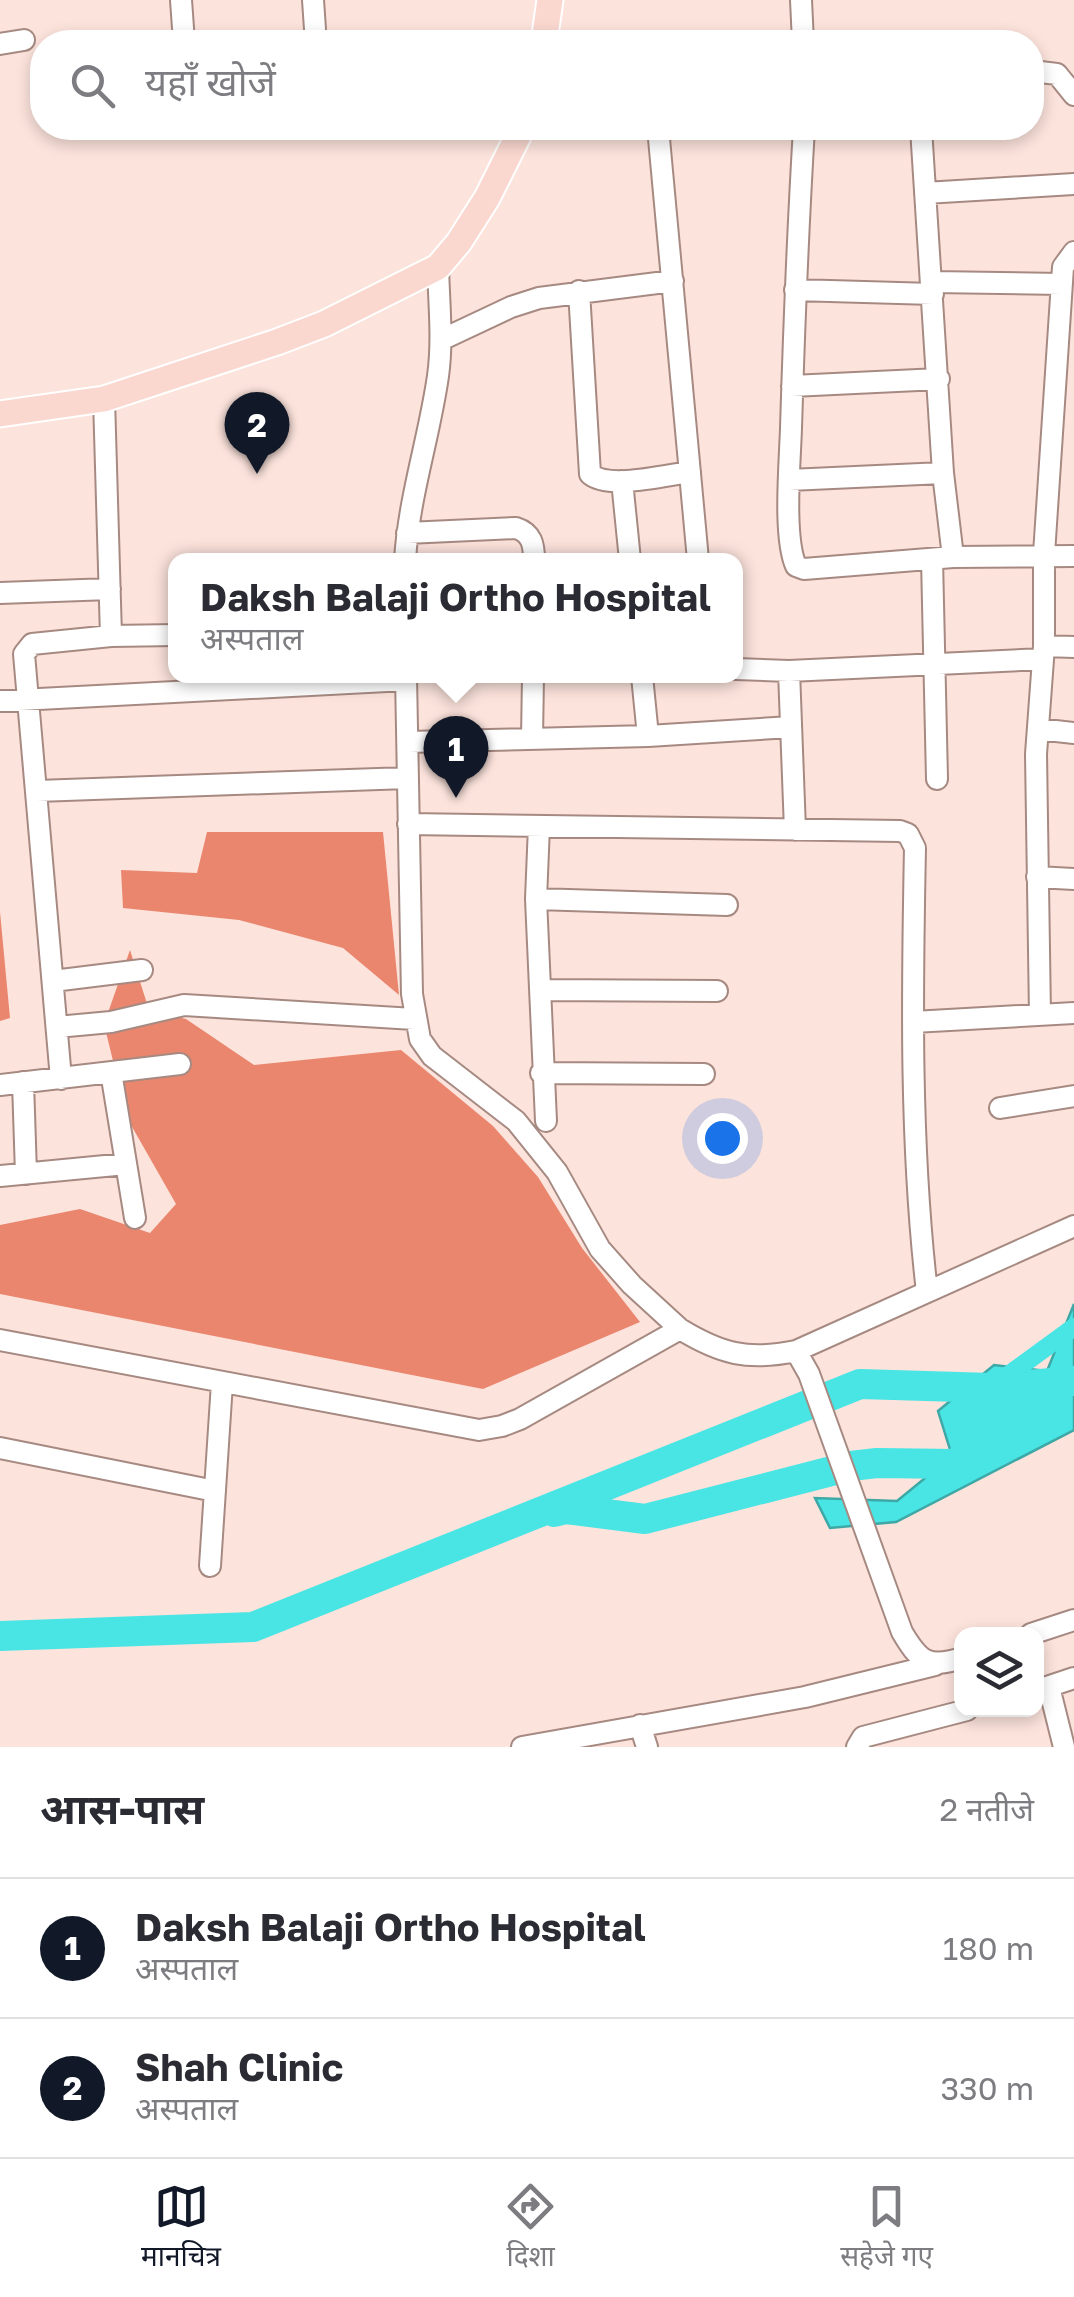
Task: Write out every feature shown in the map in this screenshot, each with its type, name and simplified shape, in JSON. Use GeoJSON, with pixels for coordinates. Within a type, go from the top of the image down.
{"type":"FeatureCollection","features":[{"type":"Feature","properties":{"kind":"main road"},"geometry":{"type":"LineString","coordinates":[[546,30],[550,0]]}},
{"type":"Feature","properties":{"kind":"main road"},"geometry":{"type":"LineString","coordinates":[[0,414],[104,399],[308,330],[438,267],[487,198],[516,140]]}},
{"type":"Feature","properties":{"kind":"street"},"geometry":{"type":"LineString","coordinates":[[181,0],[183,30]]}},
{"type":"Feature","properties":{"kind":"street"},"geometry":{"type":"LineString","coordinates":[[313,0],[315,30]]}},
{"type":"Feature","properties":{"kind":"street"},"geometry":{"type":"LineString","coordinates":[[801,0],[802,30]]}},
{"type":"Feature","properties":{"kind":"street"},"geometry":{"type":"LineString","coordinates":[[0,44],[24,40]]}},
{"type":"Feature","properties":{"kind":"street"},"geometry":{"type":"LineString","coordinates":[[1044,72],[1057,74],[1074,95]]}},
{"type":"Feature","properties":{"kind":"street"},"geometry":{"type":"LineString","coordinates":[[659,140],[697,553]]}},
{"type":"Feature","properties":{"kind":"street"},"geometry":{"type":"LineString","coordinates":[[803,140],[789,480],[796,566],[804,569],[942,558],[1074,556]]}},
{"type":"Feature","properties":{"kind":"street"},"geometry":{"type":"LineString","coordinates":[[922,140],[943,473],[942,558],[932,664],[937,779]]}},
{"type":"Feature","properties":{"kind":"street"},"geometry":{"type":"LineString","coordinates":[[926,193],[1074,184]]}},
{"type":"Feature","properties":{"kind":"street"},"geometry":{"type":"LineString","coordinates":[[1040,1015],[1035,784],[1044,554],[1063,267],[1074,252]]}},
{"type":"Feature","properties":{"kind":"street"},"geometry":{"type":"LineString","coordinates":[[406,553],[411,495],[438,378],[438,267]]}},
{"type":"Feature","properties":{"kind":"street"},"geometry":{"type":"LineString","coordinates":[[441,340],[511,307],[579,292],[673,281]]}},
{"type":"Feature","properties":{"kind":"street"},"geometry":{"type":"LineString","coordinates":[[795,290],[1062,284]]}},
{"type":"Feature","properties":{"kind":"street"},"geometry":{"type":"LineString","coordinates":[[579,292],[590,474],[597,480],[622,481],[690,472]]}},
{"type":"Feature","properties":{"kind":"street"},"geometry":{"type":"LineString","coordinates":[[792,386],[939,379]]}},
{"type":"Feature","properties":{"kind":"street"},"geometry":{"type":"LineString","coordinates":[[104,399],[111,636]]}},
{"type":"Feature","properties":{"kind":"street"},"geometry":{"type":"LineString","coordinates":[[789,480],[943,473]]}},
{"type":"Feature","properties":{"kind":"street"},"geometry":{"type":"LineString","coordinates":[[622,481],[629,553]]}},
{"type":"Feature","properties":{"kind":"street"},"geometry":{"type":"LineString","coordinates":[[407,533],[516,528],[530,538],[533,553]]}},
{"type":"Feature","properties":{"kind":"street"},"geometry":{"type":"LineString","coordinates":[[0,594],[110,589]]}},
{"type":"Feature","properties":{"kind":"street"},"geometry":{"type":"LineString","coordinates":[[61,1079],[24,654],[32,644],[168,635]]}},
{"type":"Feature","properties":{"kind":"street"},"geometry":{"type":"LineString","coordinates":[[743,670],[932,664],[1074,648]]}},
{"type":"Feature","properties":{"kind":"street"},"geometry":{"type":"LineString","coordinates":[[789,670],[795,830]]}},
{"type":"Feature","properties":{"kind":"street"},"geometry":{"type":"LineString","coordinates":[[0,701],[324,683]]}},
{"type":"Feature","properties":{"kind":"street"},"geometry":{"type":"LineString","coordinates":[[406,683],[414,1019],[420,1040],[432,1056],[516,1121],[557,1172],[600,1249],[680,1329],[717,1350],[746,1356],[796,1351],[1074,1226]]}},
{"type":"Feature","properties":{"kind":"street"},"geometry":{"type":"LineString","coordinates":[[532,683],[532,739]]}},
{"type":"Feature","properties":{"kind":"street"},"geometry":{"type":"LineString","coordinates":[[643,683],[648,736]]}},
{"type":"Feature","properties":{"kind":"street"},"geometry":{"type":"LineString","coordinates":[[408,742],[648,736],[791,727]]}},
{"type":"Feature","properties":{"kind":"street"},"geometry":{"type":"LineString","coordinates":[[1038,729],[1074,733]]}},
{"type":"Feature","properties":{"kind":"street"},"geometry":{"type":"LineString","coordinates":[[37,791],[407,778]]}},
{"type":"Feature","properties":{"kind":"street"},"geometry":{"type":"LineString","coordinates":[[408,824],[900,831],[913,839],[917,1208],[927,1292]]}},
{"type":"Feature","properties":{"kind":"street"},"geometry":{"type":"LineString","coordinates":[[539,826],[536,899],[546,1121]]}},
{"type":"Feature","properties":{"kind":"street"},"geometry":{"type":"LineString","coordinates":[[1037,877],[1074,879]]}},
{"type":"Feature","properties":{"kind":"street"},"geometry":{"type":"LineString","coordinates":[[536,899],[727,906]]}},
{"type":"Feature","properties":{"kind":"street"},"geometry":{"type":"LineString","coordinates":[[54,981],[142,970]]}},
{"type":"Feature","properties":{"kind":"street"},"geometry":{"type":"LineString","coordinates":[[541,990],[717,991]]}},
{"type":"Feature","properties":{"kind":"street"},"geometry":{"type":"LineString","coordinates":[[57,1027],[111,1022],[184,1005],[414,1019]]}},
{"type":"Feature","properties":{"kind":"street"},"geometry":{"type":"LineString","coordinates":[[913,1022],[1074,1013]]}},
{"type":"Feature","properties":{"kind":"street"},"geometry":{"type":"LineString","coordinates":[[0,1085],[180,1064]]}},
{"type":"Feature","properties":{"kind":"street"},"geometry":{"type":"LineString","coordinates":[[111,1072],[135,1218]]}},
{"type":"Feature","properties":{"kind":"street"},"geometry":{"type":"LineString","coordinates":[[542,1073],[704,1074]]}},
{"type":"Feature","properties":{"kind":"street"},"geometry":{"type":"LineString","coordinates":[[23,1082],[26,1174]]}},
{"type":"Feature","properties":{"kind":"street"},"geometry":{"type":"LineString","coordinates":[[1000,1108],[1074,1096]]}},
{"type":"Feature","properties":{"kind":"street"},"geometry":{"type":"LineString","coordinates":[[0,1176],[126,1164]]}},
{"type":"Feature","properties":{"kind":"street"},"geometry":{"type":"LineString","coordinates":[[0,1340],[479,1430],[520,1419],[680,1329]]}},
{"type":"Feature","properties":{"kind":"street"},"geometry":{"type":"LineString","coordinates":[[796,1351],[809,1374],[876,1564],[912,1648],[920,1658],[935,1665]]}},
{"type":"Feature","properties":{"kind":"street"},"geometry":{"type":"LineString","coordinates":[[210,1566],[222,1383]]}},
{"type":"Feature","properties":{"kind":"street"},"geometry":{"type":"LineString","coordinates":[[0,1448],[215,1491]]}},
{"type":"Feature","properties":{"kind":"street"},"geometry":{"type":"LineString","coordinates":[[1044,1630],[1074,1620]]}},
{"type":"Feature","properties":{"kind":"street"},"geometry":{"type":"LineString","coordinates":[[522,1747],[806,1697],[954,1660]]}},
{"type":"Feature","properties":{"kind":"street"},"geometry":{"type":"LineString","coordinates":[[1044,1689],[1074,1678]]}},
{"type":"Feature","properties":{"kind":"street"},"geometry":{"type":"LineString","coordinates":[[1044,1692],[1064,1747]]}},
{"type":"Feature","properties":{"kind":"street"},"geometry":{"type":"LineString","coordinates":[[857,1747],[863,1737],[954,1713]]}},
{"type":"Feature","properties":{"kind":"street"},"geometry":{"type":"LineString","coordinates":[[640,1725],[646,1747]]}},
{"type":"Feature","properties":{"kind":"shaded area"},"geometry":{"type":"Polygon","coordinates":[[[207,832],[383,832],[399,995],[343,948],[239,920],[123,908],[121,870],[197,873],[207,832]]]}},
{"type":"Feature","properties":{"kind":"shaded area"},"geometry":{"type":"Polygon","coordinates":[[[0,912],[10,1018],[0,1021],[0,912]]]}},
{"type":"Feature","properties":{"kind":"shaded area"},"geometry":{"type":"Polygon","coordinates":[[[130,950],[149,1010],[186,1019],[254,1065],[401,1050],[493,1126],[538,1177],[582,1248],[640,1322],[483,1389],[0,1294],[0,1225],[80,1209],[150,1233],[176,1204],[127,1118],[104,1024],[130,950]]]}},
{"type":"Feature","properties":{"kind":"water"},"geometry":{"type":"Polygon","coordinates":[[[1074,1304],[1074,1430],[896,1522],[830,1528],[815,1498],[897,1501],[952,1456],[938,1411],[994,1365],[1047,1371],[1074,1304]]]}},
{"type":"Feature","properties":{"kind":"waterway"},"geometry":{"type":"LineString","coordinates":[[1000,1381],[1074,1327]]}},
{"type":"Feature","properties":{"kind":"waterway"},"geometry":{"type":"LineString","coordinates":[[0,1636],[253,1627],[860,1384],[992,1388],[1074,1381]]}},
{"type":"Feature","properties":{"kind":"waterway"},"geometry":{"type":"LineString","coordinates":[[554,1512],[566,1509],[645,1519],[851,1466],[956,1464],[974,1447]]}},
{"type":"Feature","properties":{"kind":"place","name":"Shah Clinic"},"geometry":{"type":"Point","coordinates":[257,474]}},
{"type":"Feature","properties":{"kind":"place","name":"Daksh Balaji Ortho Hospital"},"geometry":{"type":"Point","coordinates":[456,798]}}]}
